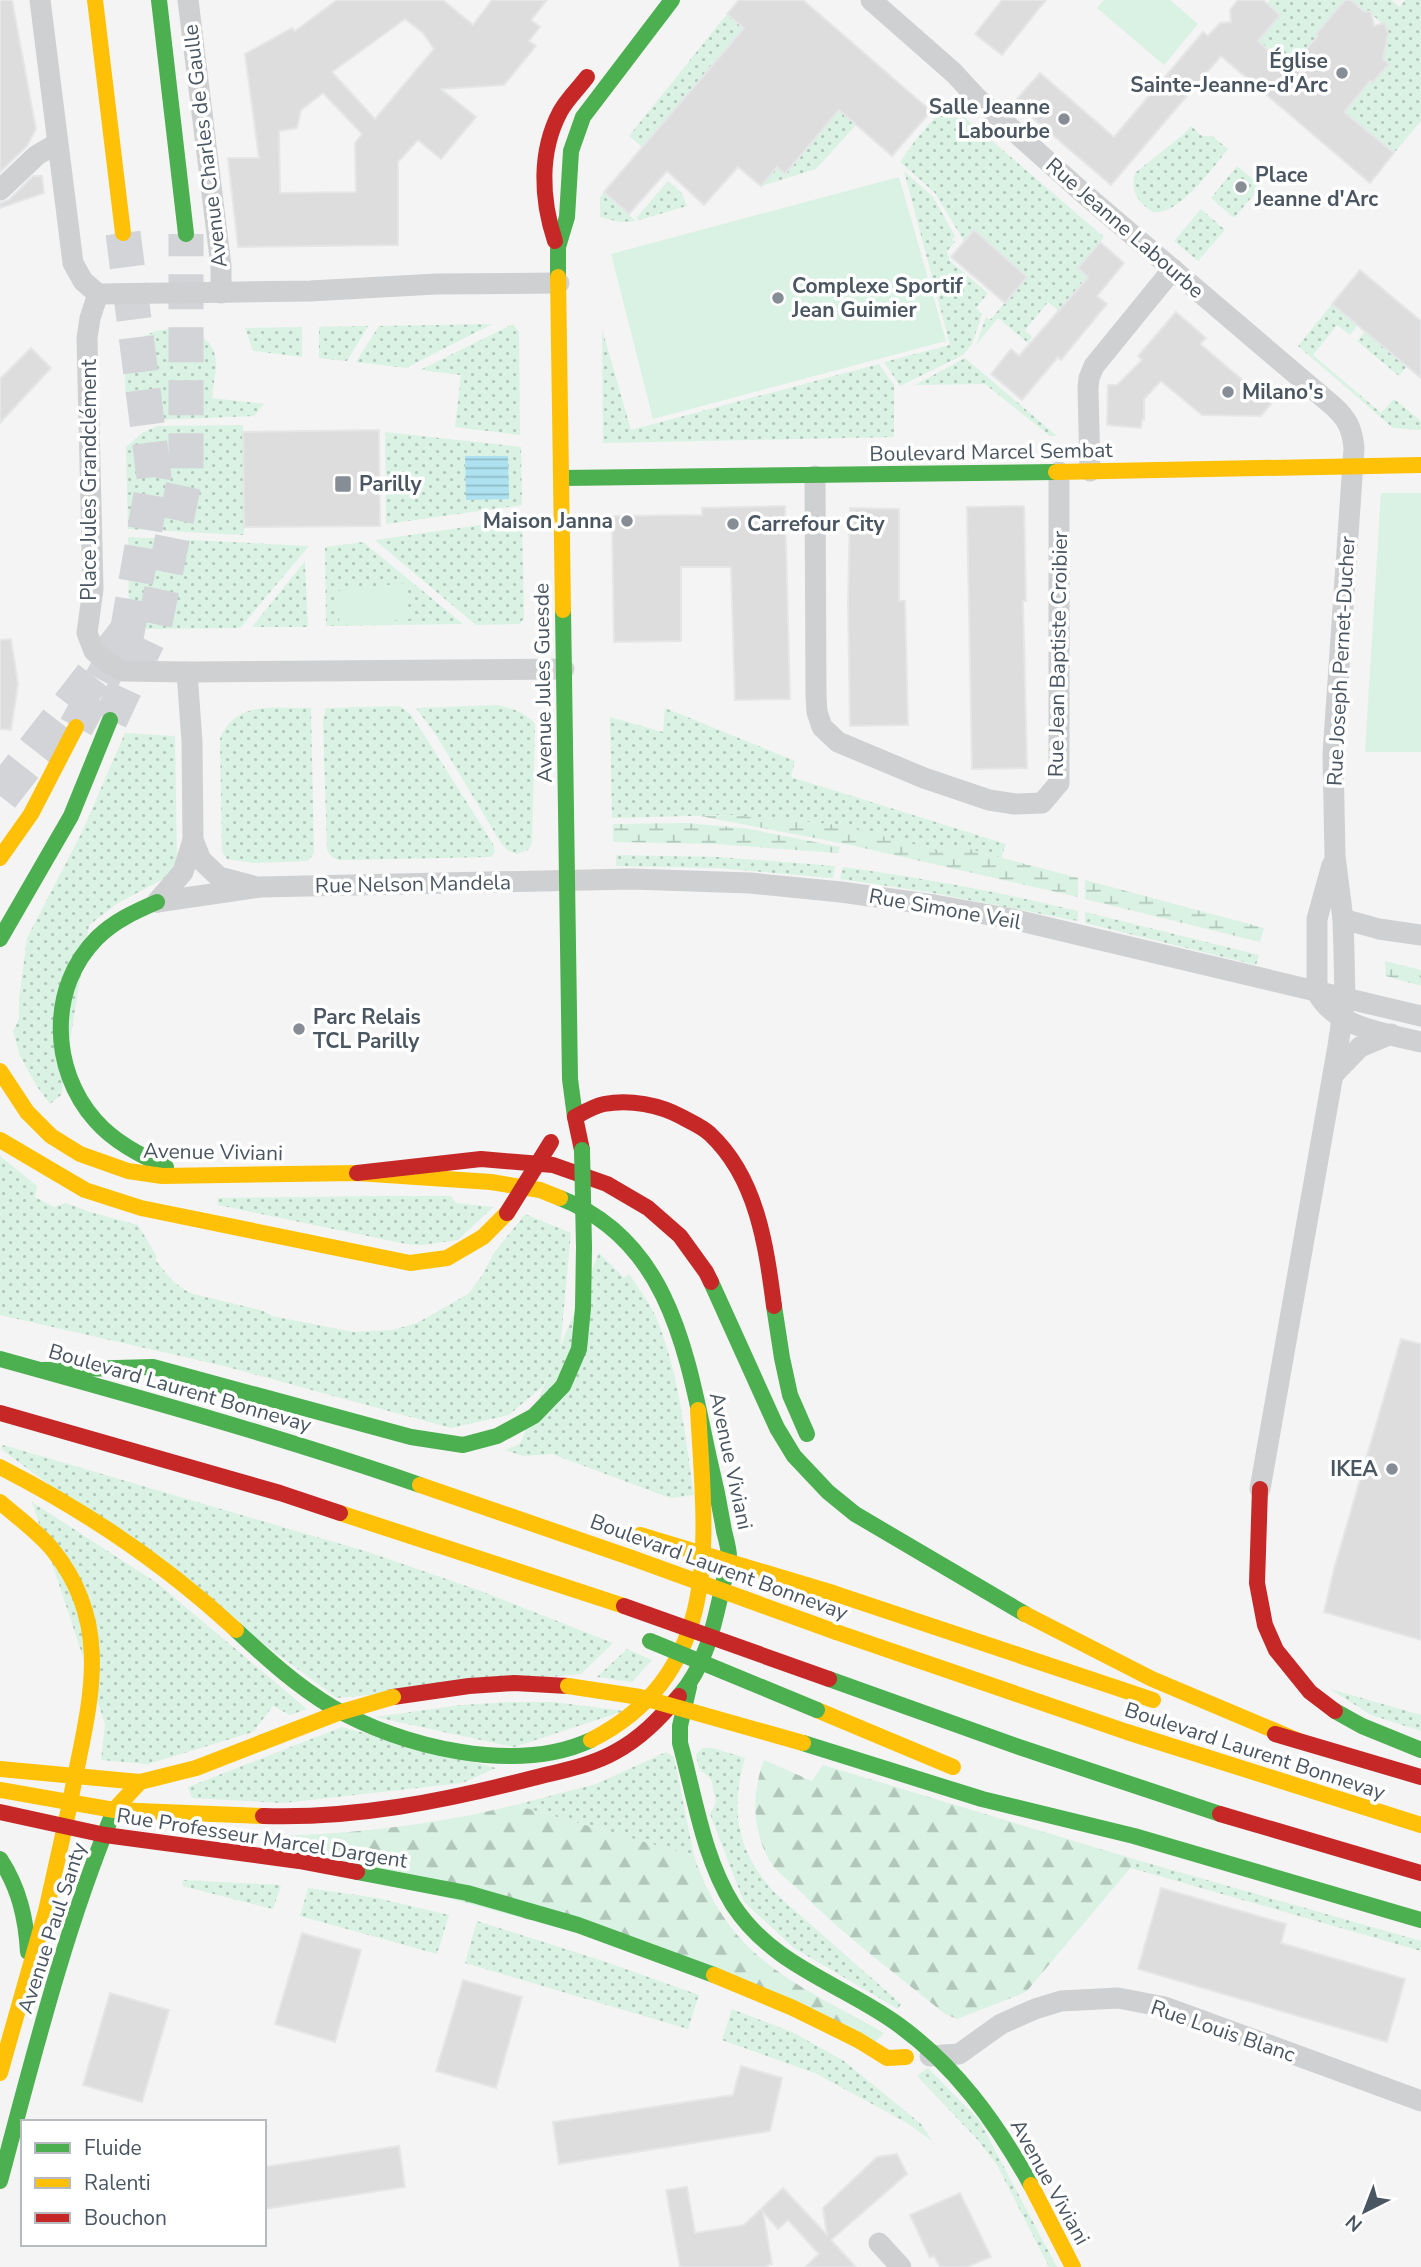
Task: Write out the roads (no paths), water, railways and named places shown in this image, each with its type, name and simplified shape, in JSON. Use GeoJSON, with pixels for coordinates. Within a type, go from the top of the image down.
{"type":"FeatureCollection","features":[{"type":"Feature","properties":{"kind":"main road"},"geometry":{"type":"LineString","coordinates":[[95,0],[123,233]]}},
{"type":"Feature","properties":{"kind":"main road","name":"Avenue Charles de Gaulle"},"geometry":{"type":"LineString","coordinates":[[159,0],[186,233]]}},
{"type":"Feature","properties":{"kind":"main road","name":"Avenue Jules Guesde"},"geometry":{"type":"LineString","coordinates":[[43,1370],[153,1367],[411,1437],[463,1444],[497,1436],[534,1416],[563,1386],[579,1349],[584,1247],[582,1150],[570,1079],[558,247],[567,217],[570,151],[583,117],[672,0]]}},
{"type":"Feature","properties":{"kind":"main road","name":"Avenue Jules Guesde"},"geometry":{"type":"LineString","coordinates":[[558,247],[547,217],[545,159],[561,112],[599,61]]}},
{"type":"Feature","properties":{"kind":"main road","name":"Boulevard Marcel Sembat"},"geometry":{"type":"LineString","coordinates":[[562,478],[1421,465]]}},
{"type":"Feature","properties":{"kind":"main road"},"geometry":{"type":"LineString","coordinates":[[0,939],[71,816],[110,720]]}},
{"type":"Feature","properties":{"kind":"main road"},"geometry":{"type":"LineString","coordinates":[[0,858],[32,814],[76,727]]}},
{"type":"Feature","properties":{"kind":"main road"},"geometry":{"type":"LineString","coordinates":[[157,902],[132,913],[107,929],[79,962],[62,1004],[62,1057],[66,1076],[82,1106],[108,1133],[138,1153],[189,1175]]}},
{"type":"Feature","properties":{"kind":"main road","name":"Avenue Viviani"},"geometry":{"type":"LineString","coordinates":[[0,1070],[40,1126],[92,1160],[140,1174],[357,1173],[503,1184],[540,1190],[571,1202],[591,1213],[627,1242],[642,1260],[676,1321],[689,1364],[729,1556],[713,1632],[690,1685],[680,1726],[680,1744],[710,1859],[721,1885],[736,1910],[776,1952],[895,2022],[936,2055],[969,2089],[1024,2168],[1073,2267]]}},
{"type":"Feature","properties":{"kind":"main road"},"geometry":{"type":"LineString","coordinates":[[5,1135],[45,1166],[85,1190],[106,1198],[141,1208],[410,1263],[447,1258],[483,1237],[507,1213],[551,1142],[575,1117],[603,1104],[660,1107],[684,1116],[708,1131],[738,1164],[754,1199],[790,1397],[816,1449]]}},
{"type":"Feature","properties":{"kind":"main road"},"geometry":{"type":"LineString","coordinates":[[357,1173],[481,1159],[553,1165],[607,1184],[648,1208],[680,1236],[706,1272],[777,1428],[794,1456],[828,1492],[855,1514],[1032,1618],[1152,1679],[1299,1741]]}},
{"type":"Feature","properties":{"kind":"main road","name":"Boulevard Laurent Bonnevay"},"geometry":{"type":"LineString","coordinates":[[0,1359],[352,1461],[1074,1715],[1421,1825]]}},
{"type":"Feature","properties":{"kind":"main road"},"geometry":{"type":"LineString","coordinates":[[0,1467],[121,1538],[183,1583],[276,1665],[332,1707],[361,1722],[408,1739],[468,1751],[524,1755],[553,1752],[583,1743],[611,1730],[631,1714],[671,1672],[684,1646],[692,1621],[700,1581],[703,1541],[698,1410]]}},
{"type":"Feature","properties":{"kind":"main road"},"geometry":{"type":"LineString","coordinates":[[0,1413],[280,1493],[624,1606],[1019,1747],[1245,1822],[1421,1873]]}},
{"type":"Feature","properties":{"kind":"main road"},"geometry":{"type":"LineString","coordinates":[[352,1461],[537,1508]]}},
{"type":"Feature","properties":{"kind":"main road"},"geometry":{"type":"LineString","coordinates":[[835,1476],[847,1491],[925,1555]]}},
{"type":"Feature","properties":{"kind":"main road"},"geometry":{"type":"LineString","coordinates":[[1260,1489],[1257,1583],[1265,1625],[1276,1650],[1310,1692],[1334,1711],[1362,1726],[1421,1750]]}},
{"type":"Feature","properties":{"kind":"main road","name":"Avenue Paul Santy"},"geometry":{"type":"LineString","coordinates":[[0,1502],[39,1535],[61,1561],[78,1590],[88,1621],[94,1657],[91,1695],[65,1827],[46,1911],[0,2073]]}},
{"type":"Feature","properties":{"kind":"main road"},"geometry":{"type":"LineString","coordinates":[[629,1532],[832,1593],[1120,1690],[1421,1777]]}},
{"type":"Feature","properties":{"kind":"main road"},"geometry":{"type":"LineString","coordinates":[[414,1537],[558,1602]]}},
{"type":"Feature","properties":{"kind":"main road"},"geometry":{"type":"LineString","coordinates":[[641,1638],[972,1774]]}},
{"type":"Feature","properties":{"kind":"main road"},"geometry":{"type":"LineString","coordinates":[[0,1769],[140,1782],[195,1768],[338,1713],[393,1698],[469,1686],[514,1683],[568,1686],[640,1697],[803,1743],[982,1799],[1134,1836],[1421,1920]]}},
{"type":"Feature","properties":{"kind":"main road","name":"Rue Professeur Marcel Dargent"},"geometry":{"type":"LineString","coordinates":[[0,1790],[114,1810],[270,1816],[327,1815],[412,1806],[475,1793],[586,1764],[612,1754],[651,1728],[690,1685]]}},
{"type":"Feature","properties":{"kind":"main road"},"geometry":{"type":"LineString","coordinates":[[114,1810],[140,1782]]}},
{"type":"Feature","properties":{"kind":"main road"},"geometry":{"type":"LineString","coordinates":[[1022,1793],[1134,1836]]}},
{"type":"Feature","properties":{"kind":"main road","name":"Avenue Paul Santy"},"geometry":{"type":"LineString","coordinates":[[0,2181],[66,1940],[88,1874],[114,1810]]}},
{"type":"Feature","properties":{"kind":"main road","name":"Rue Professeur Marcel Dargent"},"geometry":{"type":"LineString","coordinates":[[0,1812],[105,1835],[299,1861],[467,1893],[578,1925],[725,1979],[793,2008],[858,2040],[887,2058],[906,2057]]}},
{"type":"Feature","properties":{"kind":"main road"},"geometry":{"type":"LineString","coordinates":[[0,1858],[15,1887],[24,1914],[29,1975]]}},
{"type":"Feature","properties":{"kind":"street"},"geometry":{"type":"LineString","coordinates":[[40,0],[73,263],[83,281],[98,294],[559,283]]}},
{"type":"Feature","properties":{"kind":"street","name":"Avenue Charles de Gaulle"},"geometry":{"type":"LineString","coordinates":[[188,0],[219,254],[221,292]]}},
{"type":"Feature","properties":{"kind":"street","name":"Rue Jeanne Labourbe"},"geometry":{"type":"LineString","coordinates":[[871,0],[1146,247],[1345,417],[1353,435],[1352,467]]}},
{"type":"Feature","properties":{"kind":"street"},"geometry":{"type":"LineString","coordinates":[[0,190],[37,155],[57,144]]}},
{"type":"Feature","properties":{"kind":"street"},"geometry":{"type":"LineString","coordinates":[[1090,471],[1089,378],[1094,366],[1173,269]]}},
{"type":"Feature","properties":{"kind":"street","name":"Place Jules Grandclément"},"geometry":{"type":"LineString","coordinates":[[98,294],[87,338],[93,589],[87,634],[94,651],[115,668],[123,671],[187,672],[564,669]]}},
{"type":"Feature","properties":{"kind":"street","name":"Rue Joseph Pernet-Ducher"},"geometry":{"type":"LineString","coordinates":[[1260,1489],[1343,1008],[1343,919],[1335,856],[1333,754],[1352,467]]}},
{"type":"Feature","properties":{"kind":"street","name":"Rue Jean Baptiste Croibier"},"geometry":{"type":"LineString","coordinates":[[816,476],[816,696],[822,727],[838,742],[924,778],[989,800],[1015,804],[1042,803],[1059,783],[1059,472]]}},
{"type":"Feature","properties":{"kind":"street"},"geometry":{"type":"LineString","coordinates":[[157,902],[183,872],[193,841],[192,742],[187,672]]}},
{"type":"Feature","properties":{"kind":"street","name":"Rue Nelson Mandela"},"geometry":{"type":"LineString","coordinates":[[193,841],[201,860],[219,877],[260,887]]}},
{"type":"Feature","properties":{"kind":"street","name":"Rue Joseph Pernet-Ducher"},"geometry":{"type":"LineString","coordinates":[[1317,992],[1317,919],[1335,856]]}},
{"type":"Feature","properties":{"kind":"street","name":"Rue Simone Veil"},"geometry":{"type":"LineString","coordinates":[[566,882],[643,879],[750,883],[934,905],[1090,936],[1317,992],[1391,1034],[1421,1042]]}},
{"type":"Feature","properties":{"kind":"street","name":"Rue Nelson Mandela"},"geometry":{"type":"LineString","coordinates":[[157,902],[260,887],[566,882]]}},
{"type":"Feature","properties":{"kind":"street"},"geometry":{"type":"LineString","coordinates":[[1343,919],[1379,929],[1421,935]]}},
{"type":"Feature","properties":{"kind":"street","name":"Rue Simone Veil"},"geometry":{"type":"LineString","coordinates":[[1343,1008],[1421,1016]]}},
{"type":"Feature","properties":{"kind":"street"},"geometry":{"type":"LineString","coordinates":[[1333,1075],[1360,1047],[1391,1034]]}},
{"type":"Feature","properties":{"kind":"street","name":"Rue Louis Blanc"},"geometry":{"type":"LineString","coordinates":[[906,2057],[959,2054],[1001,2024],[1061,2001],[1118,1998],[1165,2007],[1421,2101]]}},
{"type":"Feature","properties":{"kind":"street"},"geometry":{"type":"LineString","coordinates":[[0,2084],[24,2089]]}},
{"type":"Feature","properties":{"kind":"street"},"geometry":{"type":"LineString","coordinates":[[879,2243],[901,2267]]}},
{"type":"Feature","properties":{"kind":"water"},"geometry":{"type":"Polygon","coordinates":[[[465,456],[508,456],[509,499],[466,500],[465,456]]]}},
{"type":"Feature","properties":{"kind":"tunnel"},"geometry":{"type":"LineString","coordinates":[[76,727],[127,633],[154,477],[123,233]]}},
{"type":"Feature","properties":{"kind":"tunnel"},"geometry":{"type":"LineString","coordinates":[[110,720],[154,627],[186,473],[186,234]]}},
{"type":"Feature","properties":{"kind":"tunnel"},"geometry":{"type":"LineString","coordinates":[[0,796],[127,633]]}},
{"type":"Feature","properties":{"kind":"place","name":"Église Sainte-Jeanne-d'Arc"},"geometry":{"type":"Point","coordinates":[1342,73]}},
{"type":"Feature","properties":{"kind":"place","name":"Salle Jeanne Labourbe"},"geometry":{"type":"Point","coordinates":[1064,119]}},
{"type":"Feature","properties":{"kind":"place","name":"Place Jeanne d'Arc"},"geometry":{"type":"Point","coordinates":[1241,187]}},
{"type":"Feature","properties":{"kind":"place","name":"Complexe Sportif Jean Guimier"},"geometry":{"type":"Point","coordinates":[778,298]}},
{"type":"Feature","properties":{"kind":"place","name":"Milano's"},"geometry":{"type":"Point","coordinates":[1228,392]}},
{"type":"Feature","properties":{"kind":"place","name":"Parilly"},"geometry":{"type":"Point","coordinates":[343,484]}},
{"type":"Feature","properties":{"kind":"place","name":"Maison Janna"},"geometry":{"type":"Point","coordinates":[627,521]}},
{"type":"Feature","properties":{"kind":"place","name":"Carrefour City"},"geometry":{"type":"Point","coordinates":[733,524]}},
{"type":"Feature","properties":{"kind":"place","name":"Parc Relais TCL Parilly"},"geometry":{"type":"Point","coordinates":[299,1029]}},
{"type":"Feature","properties":{"kind":"place","name":"IKEA"},"geometry":{"type":"Point","coordinates":[1392,1469]}}]}
